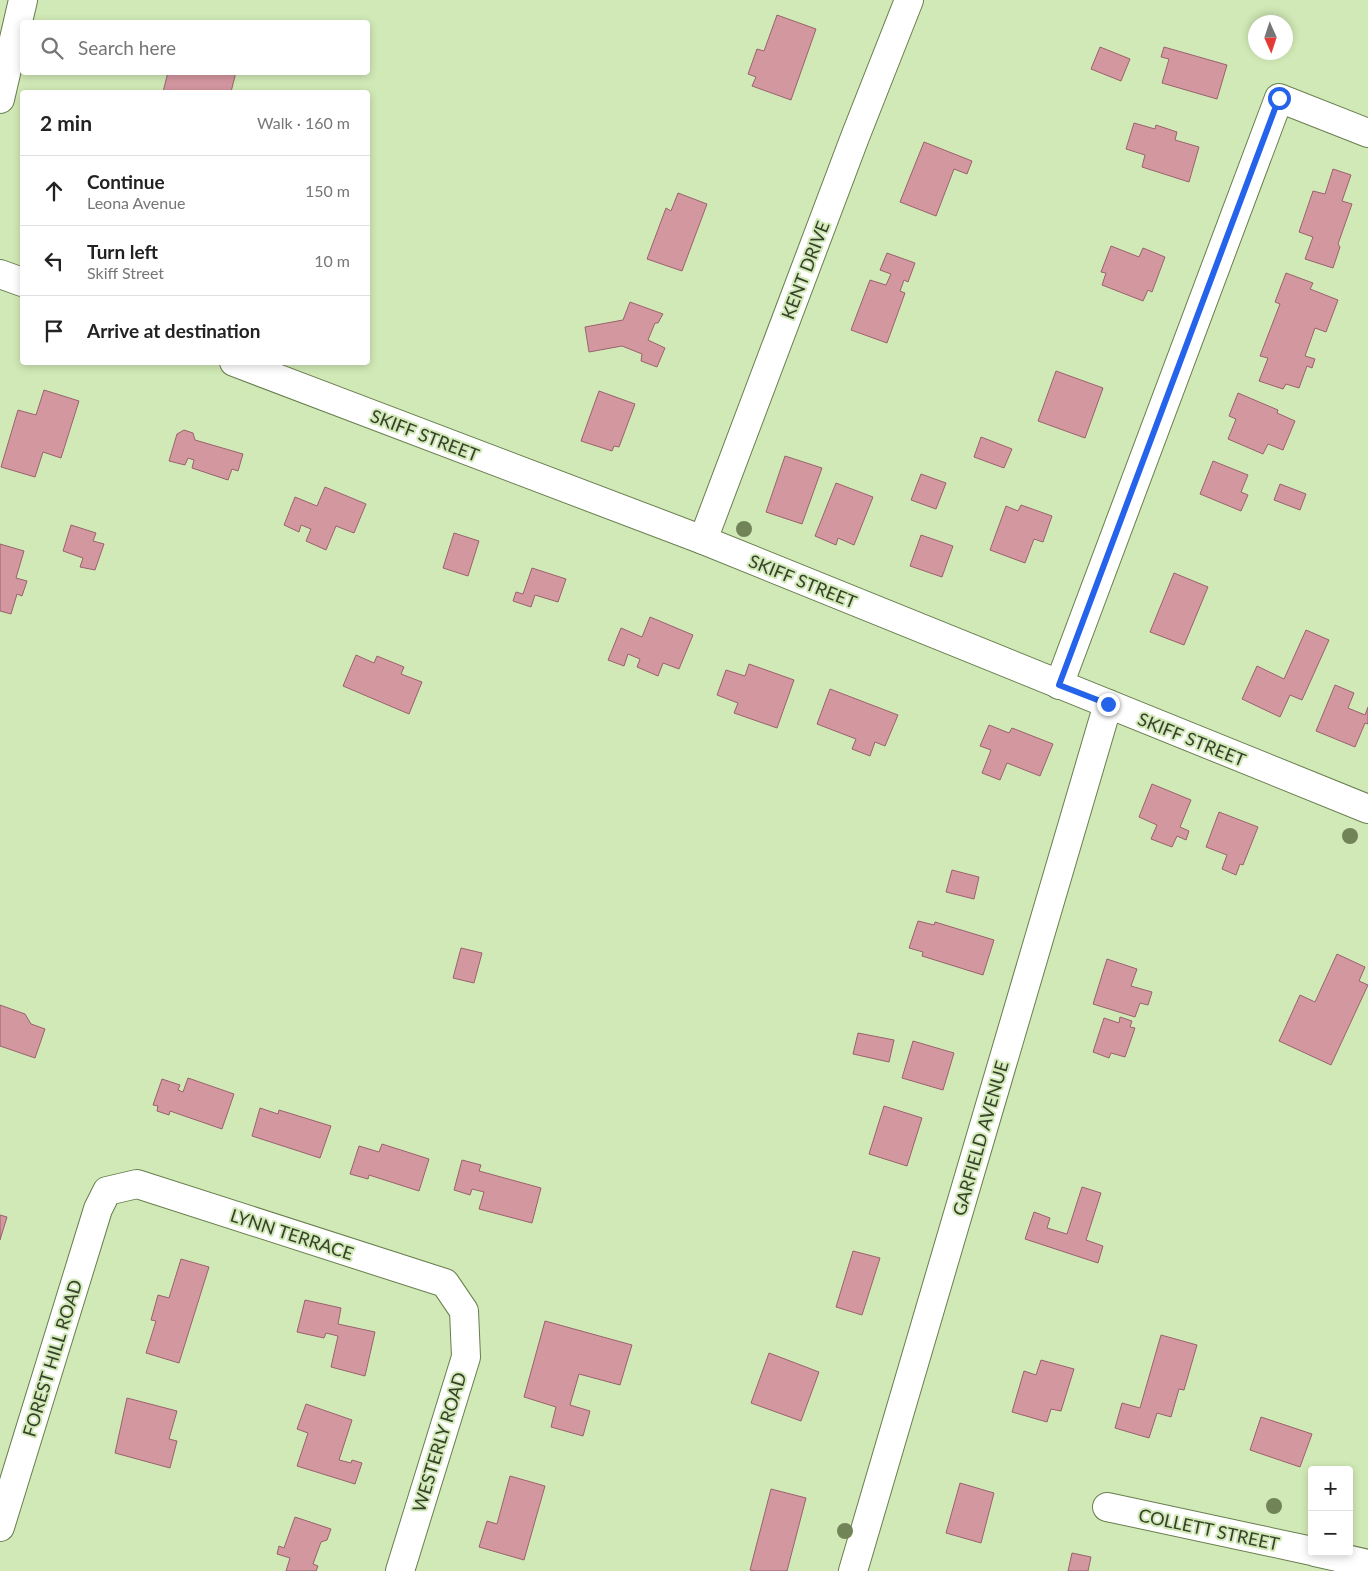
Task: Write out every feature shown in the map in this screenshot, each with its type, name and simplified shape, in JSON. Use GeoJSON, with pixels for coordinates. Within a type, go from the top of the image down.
{"type":"FeatureCollection","features":[{"type":"Feature","properties":{"kind":"street"},"geometry":{"type":"LineString","coordinates":[[0,98],[23,0]]}},
{"type":"Feature","properties":{"kind":"street","name":"KENT DRIVE"},"geometry":{"type":"LineString","coordinates":[[703,540],[854,137],[910,0]]}},
{"type":"Feature","properties":{"kind":"street"},"geometry":{"type":"LineString","coordinates":[[1059,685],[1279,98],[1368,133]]}},
{"type":"Feature","properties":{"kind":"street"},"geometry":{"type":"LineString","coordinates":[[0,274],[20,281]]}},
{"type":"Feature","properties":{"kind":"street","name":"SKIFF STREET"},"geometry":{"type":"LineString","coordinates":[[242,365],[703,540],[1368,810]]}},
{"type":"Feature","properties":{"kind":"street","name":"GARFIELD AVENUE"},"geometry":{"type":"LineString","coordinates":[[853,1571],[1108,704]]}},
{"type":"Feature","properties":{"kind":"street","name":"LYNN TERRACE"},"geometry":{"type":"LineString","coordinates":[[107,1190],[137,1184],[445,1283],[464,1311]]}},
{"type":"Feature","properties":{"kind":"street","name":"FOREST HILL ROAD"},"geometry":{"type":"LineString","coordinates":[[0,1527],[98,1209],[107,1190]]}},
{"type":"Feature","properties":{"kind":"street","name":"WESTERLY ROAD"},"geometry":{"type":"LineString","coordinates":[[400,1571],[466,1356],[464,1311]]}},
{"type":"Feature","properties":{"kind":"street","name":"COLLETT STREET"},"geometry":{"type":"LineString","coordinates":[[1107,1507],[1308,1551]]}},
{"type":"Feature","properties":{"kind":"street"},"geometry":{"type":"LineString","coordinates":[[1333,1556],[1368,1564]]}},
{"type":"Feature","properties":{"kind":"building"},"geometry":{"type":"Polygon","coordinates":[[[777,15],[816,29],[791,100],[752,86],[756,77],[748,74],[757,49],[764,51],[777,15]]]}},
{"type":"Feature","properties":{"kind":"building"},"geometry":{"type":"Polygon","coordinates":[[[1100,47],[1130,59],[1121,81],[1091,69],[1100,47]]]}},
{"type":"Feature","properties":{"kind":"building"},"geometry":{"type":"Polygon","coordinates":[[[1164,47],[1227,65],[1217,99],[1162,83],[1169,59],[1161,57],[1164,47]]]}},
{"type":"Feature","properties":{"kind":"building"},"geometry":{"type":"Polygon","coordinates":[[[167,75],[235,75],[232,90],[164,90],[167,75]]]}},
{"type":"Feature","properties":{"kind":"building"},"geometry":{"type":"Polygon","coordinates":[[[1134,123],[1155,129],[1156,125],[1177,132],[1175,140],[1199,147],[1189,182],[1142,167],[1145,155],[1126,149],[1134,123]]]}},
{"type":"Feature","properties":{"kind":"building"},"geometry":{"type":"Polygon","coordinates":[[[924,142],[972,161],[967,174],[954,169],[936,216],[900,202],[924,142]]]}},
{"type":"Feature","properties":{"kind":"building"},"geometry":{"type":"Polygon","coordinates":[[[1333,169],[1351,175],[1342,201],[1352,204],[1338,244],[1340,247],[1333,268],[1305,259],[1313,237],[1299,232],[1313,191],[1325,194],[1333,169]]]}},
{"type":"Feature","properties":{"kind":"building"},"geometry":{"type":"Polygon","coordinates":[[[678,193],[707,204],[682,271],[647,259],[666,208],[671,211],[678,193]]]}},
{"type":"Feature","properties":{"kind":"building"},"geometry":{"type":"Polygon","coordinates":[[[1111,246],[1139,257],[1143,248],[1165,257],[1152,292],[1148,290],[1143,301],[1102,285],[1106,273],[1101,272],[1111,246]]]}},
{"type":"Feature","properties":{"kind":"building"},"geometry":{"type":"Polygon","coordinates":[[[887,253],[915,263],[908,282],[904,280],[900,291],[905,293],[887,343],[851,330],[870,280],[886,285],[891,274],[880,270],[887,253]]]}},
{"type":"Feature","properties":{"kind":"building"},"geometry":{"type":"Polygon","coordinates":[[[1286,273],[1313,283],[1310,289],[1338,300],[1326,332],[1315,328],[1305,356],[1315,359],[1312,368],[1307,366],[1299,388],[1286,384],[1283,389],[1259,381],[1268,358],[1260,356],[1280,304],[1275,302],[1286,273]]]}},
{"type":"Feature","properties":{"kind":"building"},"geometry":{"type":"Polygon","coordinates":[[[630,302],[663,314],[658,323],[655,323],[648,340],[665,348],[657,367],[641,361],[642,354],[622,346],[589,352],[585,327],[623,320],[630,302]]]}},
{"type":"Feature","properties":{"kind":"building"},"geometry":{"type":"Polygon","coordinates":[[[1056,371],[1103,388],[1085,438],[1038,421],[1056,371]]]}},
{"type":"Feature","properties":{"kind":"building"},"geometry":{"type":"Polygon","coordinates":[[[44,390],[79,401],[61,458],[43,452],[35,477],[1,467],[18,410],[36,415],[44,390]]]}},
{"type":"Feature","properties":{"kind":"building"},"geometry":{"type":"Polygon","coordinates":[[[599,391],[635,404],[619,447],[614,446],[612,451],[581,441],[599,391]]]}},
{"type":"Feature","properties":{"kind":"building"},"geometry":{"type":"Polygon","coordinates":[[[1238,393],[1278,410],[1277,413],[1295,421],[1283,450],[1268,444],[1263,454],[1228,439],[1236,419],[1229,416],[1238,393]]]}},
{"type":"Feature","properties":{"kind":"building"},"geometry":{"type":"Polygon","coordinates":[[[184,430],[193,433],[195,440],[243,454],[238,471],[232,469],[228,480],[192,468],[194,460],[188,458],[185,465],[169,461],[177,434],[184,430]]]}},
{"type":"Feature","properties":{"kind":"building"},"geometry":{"type":"Polygon","coordinates":[[[981,437],[1012,449],[1004,468],[974,457],[981,437]]]}},
{"type":"Feature","properties":{"kind":"building"},"geometry":{"type":"Polygon","coordinates":[[[785,456],[822,468],[802,524],[766,512],[785,456]]]}},
{"type":"Feature","properties":{"kind":"building"},"geometry":{"type":"Polygon","coordinates":[[[1213,461],[1248,475],[1241,492],[1248,495],[1241,511],[1200,494],[1213,461]]]}},
{"type":"Feature","properties":{"kind":"building"},"geometry":{"type":"Polygon","coordinates":[[[921,474],[946,483],[936,509],[911,500],[921,474]]]}},
{"type":"Feature","properties":{"kind":"building"},"geometry":{"type":"Polygon","coordinates":[[[836,483],[873,497],[854,545],[838,538],[836,545],[815,536],[836,483]]]}},
{"type":"Feature","properties":{"kind":"building"},"geometry":{"type":"Polygon","coordinates":[[[1280,484],[1306,494],[1300,510],[1274,500],[1280,484]]]}},
{"type":"Feature","properties":{"kind":"building"},"geometry":{"type":"Polygon","coordinates":[[[325,487],[366,504],[354,533],[336,526],[326,550],[306,541],[311,529],[301,525],[299,532],[284,525],[295,497],[317,506],[325,487]]]}},
{"type":"Feature","properties":{"kind":"building"},"geometry":{"type":"Polygon","coordinates":[[[1021,505],[1052,516],[1043,542],[1034,539],[1025,563],[990,550],[1006,506],[1018,511],[1021,505]]]}},
{"type":"Feature","properties":{"kind":"building"},"geometry":{"type":"Polygon","coordinates":[[[71,525],[96,533],[93,541],[104,544],[95,570],[80,567],[83,558],[63,551],[71,525]]]}},
{"type":"Feature","properties":{"kind":"building"},"geometry":{"type":"Polygon","coordinates":[[[454,533],[479,541],[468,576],[443,568],[454,533]]]}},
{"type":"Feature","properties":{"kind":"building"},"geometry":{"type":"Polygon","coordinates":[[[921,535],[953,546],[942,577],[910,566],[921,535]]]}},
{"type":"Feature","properties":{"kind":"building"},"geometry":{"type":"Polygon","coordinates":[[[0,544],[24,551],[16,578],[27,581],[22,596],[17,594],[11,614],[0,611],[0,544]]]}},
{"type":"Feature","properties":{"kind":"building"},"geometry":{"type":"Polygon","coordinates":[[[532,568],[566,579],[558,602],[535,595],[531,607],[513,601],[516,592],[523,594],[532,568]]]}},
{"type":"Feature","properties":{"kind":"building"},"geometry":{"type":"Polygon","coordinates":[[[1174,573],[1208,587],[1184,645],[1150,632],[1174,573]]]}},
{"type":"Feature","properties":{"kind":"building"},"geometry":{"type":"Polygon","coordinates":[[[650,617],[693,635],[679,669],[663,663],[658,676],[637,667],[640,659],[628,654],[624,666],[608,660],[621,628],[642,637],[650,617]]]}},
{"type":"Feature","properties":{"kind":"building"},"geometry":{"type":"Polygon","coordinates":[[[1306,630],[1329,640],[1302,700],[1290,695],[1280,717],[1242,699],[1257,666],[1284,679],[1306,630]]]}},
{"type":"Feature","properties":{"kind":"building"},"geometry":{"type":"Polygon","coordinates":[[[356,655],[374,663],[377,656],[404,667],[401,674],[422,682],[409,714],[343,686],[356,655]]]}},
{"type":"Feature","properties":{"kind":"building"},"geometry":{"type":"Polygon","coordinates":[[[749,664],[794,680],[777,728],[734,713],[738,703],[717,695],[726,670],[745,676],[749,664]]]}},
{"type":"Feature","properties":{"kind":"building"},"geometry":{"type":"Polygon","coordinates":[[[1335,685],[1354,693],[1348,708],[1365,715],[1368,707],[1368,724],[1365,723],[1355,747],[1316,731],[1335,685]]]}},
{"type":"Feature","properties":{"kind":"building"},"geometry":{"type":"Polygon","coordinates":[[[830,689],[898,715],[885,746],[875,742],[870,756],[852,749],[856,739],[817,724],[830,689]]]}},
{"type":"Feature","properties":{"kind":"building"},"geometry":{"type":"Polygon","coordinates":[[[989,725],[1009,733],[1012,728],[1053,744],[1040,776],[1007,763],[1000,780],[982,773],[991,750],[980,746],[989,725]]]}},
{"type":"Feature","properties":{"kind":"building"},"geometry":{"type":"Polygon","coordinates":[[[1152,784],[1191,800],[1180,827],[1189,831],[1186,840],[1177,836],[1172,847],[1151,839],[1157,825],[1139,817],[1152,784]]]}},
{"type":"Feature","properties":{"kind":"building"},"geometry":{"type":"Polygon","coordinates":[[[1219,812],[1258,827],[1243,865],[1240,864],[1236,875],[1222,869],[1227,855],[1206,847],[1219,812]]]}},
{"type":"Feature","properties":{"kind":"building"},"geometry":{"type":"Polygon","coordinates":[[[952,870],[979,877],[974,899],[946,892],[952,870]]]}},
{"type":"Feature","properties":{"kind":"building"},"geometry":{"type":"Polygon","coordinates":[[[918,921],[934,925],[935,922],[994,940],[983,975],[922,956],[923,952],[909,948],[918,921]]]}},
{"type":"Feature","properties":{"kind":"building"},"geometry":{"type":"Polygon","coordinates":[[[461,948],[482,953],[474,983],[453,978],[461,948]]]}},
{"type":"Feature","properties":{"kind":"building"},"geometry":{"type":"Polygon","coordinates":[[[1337,954],[1365,967],[1359,981],[1368,985],[1331,1065],[1279,1041],[1300,995],[1315,1002],[1337,954]]]}},
{"type":"Feature","properties":{"kind":"building"},"geometry":{"type":"Polygon","coordinates":[[[1107,959],[1137,969],[1131,986],[1152,992],[1148,1005],[1140,1003],[1135,1017],[1093,1004],[1107,959]]]}},
{"type":"Feature","properties":{"kind":"building"},"geometry":{"type":"Polygon","coordinates":[[[0,1005],[25,1014],[31,1024],[45,1029],[35,1058],[0,1046],[0,1005]]]}},
{"type":"Feature","properties":{"kind":"building"},"geometry":{"type":"Polygon","coordinates":[[[1120,1017],[1132,1021],[1130,1027],[1135,1028],[1125,1057],[1111,1053],[1109,1058],[1093,1052],[1104,1018],[1119,1023],[1120,1017]]]}},
{"type":"Feature","properties":{"kind":"building"},"geometry":{"type":"Polygon","coordinates":[[[858,1033],[894,1040],[889,1062],[853,1054],[858,1033]]]}},
{"type":"Feature","properties":{"kind":"building"},"geometry":{"type":"Polygon","coordinates":[[[913,1041],[954,1053],[943,1090],[902,1078],[913,1041]]]}},
{"type":"Feature","properties":{"kind":"building"},"geometry":{"type":"Polygon","coordinates":[[[188,1078],[234,1094],[222,1129],[170,1111],[169,1115],[157,1111],[158,1106],[153,1105],[162,1079],[180,1085],[178,1090],[183,1092],[188,1078]]]}},
{"type":"Feature","properties":{"kind":"building"},"geometry":{"type":"Polygon","coordinates":[[[884,1106],[922,1118],[907,1166],[869,1154],[884,1106]]]}},
{"type":"Feature","properties":{"kind":"building"},"geometry":{"type":"Polygon","coordinates":[[[260,1108],[278,1114],[279,1110],[331,1126],[320,1158],[252,1136],[260,1108]]]}},
{"type":"Feature","properties":{"kind":"building"},"geometry":{"type":"Polygon","coordinates":[[[382,1144],[429,1159],[419,1191],[369,1175],[368,1179],[350,1174],[359,1146],[379,1152],[382,1144]]]}},
{"type":"Feature","properties":{"kind":"building"},"geometry":{"type":"Polygon","coordinates":[[[462,1160],[481,1165],[479,1171],[541,1188],[532,1223],[479,1209],[484,1192],[472,1189],[470,1195],[454,1190],[462,1160]]]}},
{"type":"Feature","properties":{"kind":"building"},"geometry":{"type":"Polygon","coordinates":[[[1082,1187],[1101,1193],[1086,1240],[1103,1246],[1098,1263],[1025,1239],[1034,1212],[1050,1218],[1047,1228],[1067,1234],[1082,1187]]]}},
{"type":"Feature","properties":{"kind":"building"},"geometry":{"type":"Polygon","coordinates":[[[0,1215],[7,1217],[0,1240],[0,1215]]]}},
{"type":"Feature","properties":{"kind":"building"},"geometry":{"type":"Polygon","coordinates":[[[853,1251],[880,1258],[862,1315],[836,1307],[853,1251]]]}},
{"type":"Feature","properties":{"kind":"building"},"geometry":{"type":"Polygon","coordinates":[[[181,1259],[209,1267],[179,1363],[146,1353],[156,1321],[151,1320],[158,1295],[169,1298],[181,1259]]]}},
{"type":"Feature","properties":{"kind":"building"},"geometry":{"type":"Polygon","coordinates":[[[305,1300],[341,1308],[338,1324],[375,1332],[365,1376],[331,1367],[338,1336],[326,1333],[324,1338],[297,1332],[305,1300]]]}},
{"type":"Feature","properties":{"kind":"building"},"geometry":{"type":"Polygon","coordinates":[[[545,1321],[632,1345],[620,1385],[579,1374],[570,1405],[590,1411],[583,1436],[551,1427],[556,1407],[524,1397],[545,1321]]]}},
{"type":"Feature","properties":{"kind":"building"},"geometry":{"type":"Polygon","coordinates":[[[1161,1335],[1197,1345],[1184,1390],[1179,1389],[1171,1417],[1157,1413],[1149,1438],[1115,1428],[1122,1403],[1140,1408],[1161,1335]]]}},
{"type":"Feature","properties":{"kind":"building"},"geometry":{"type":"Polygon","coordinates":[[[769,1353],[819,1372],[801,1421],[751,1403],[769,1353]]]}},
{"type":"Feature","properties":{"kind":"building"},"geometry":{"type":"Polygon","coordinates":[[[1041,1360],[1074,1369],[1061,1411],[1051,1409],[1047,1422],[1012,1412],[1024,1371],[1036,1375],[1041,1360]]]}},
{"type":"Feature","properties":{"kind":"building"},"geometry":{"type":"Polygon","coordinates":[[[127,1398],[177,1411],[169,1439],[177,1441],[170,1468],[115,1453],[127,1398]]]}},
{"type":"Feature","properties":{"kind":"building"},"geometry":{"type":"Polygon","coordinates":[[[306,1404],[352,1420],[339,1460],[351,1463],[352,1460],[362,1463],[355,1484],[297,1466],[308,1433],[297,1429],[306,1404]]]}},
{"type":"Feature","properties":{"kind":"building"},"geometry":{"type":"Polygon","coordinates":[[[1261,1417],[1312,1434],[1300,1467],[1250,1450],[1261,1417]]]}},
{"type":"Feature","properties":{"kind":"building"},"geometry":{"type":"Polygon","coordinates":[[[510,1476],[545,1486],[524,1560],[479,1547],[487,1521],[497,1524],[510,1476]]]}},
{"type":"Feature","properties":{"kind":"building"},"geometry":{"type":"Polygon","coordinates":[[[960,1483],[994,1493],[981,1543],[946,1533],[960,1483]]]}},
{"type":"Feature","properties":{"kind":"building"},"geometry":{"type":"Polygon","coordinates":[[[771,1489],[806,1498],[787,1571],[754,1571],[750,1570],[771,1489]]]}},
{"type":"Feature","properties":{"kind":"building"},"geometry":{"type":"Polygon","coordinates":[[[295,1517],[331,1529],[327,1540],[321,1542],[313,1564],[318,1566],[316,1571],[286,1571],[290,1558],[277,1554],[279,1546],[284,1548],[295,1517]]]}},
{"type":"Feature","properties":{"kind":"building"},"geometry":{"type":"Polygon","coordinates":[[[1072,1553],[1091,1557],[1088,1571],[1068,1571],[1072,1553]]]}},
{"type":"Feature","properties":{"kind":"route"},"geometry":{"type":"LineString","coordinates":[[1108,704],[1059,685],[1279,98]]}}]}
